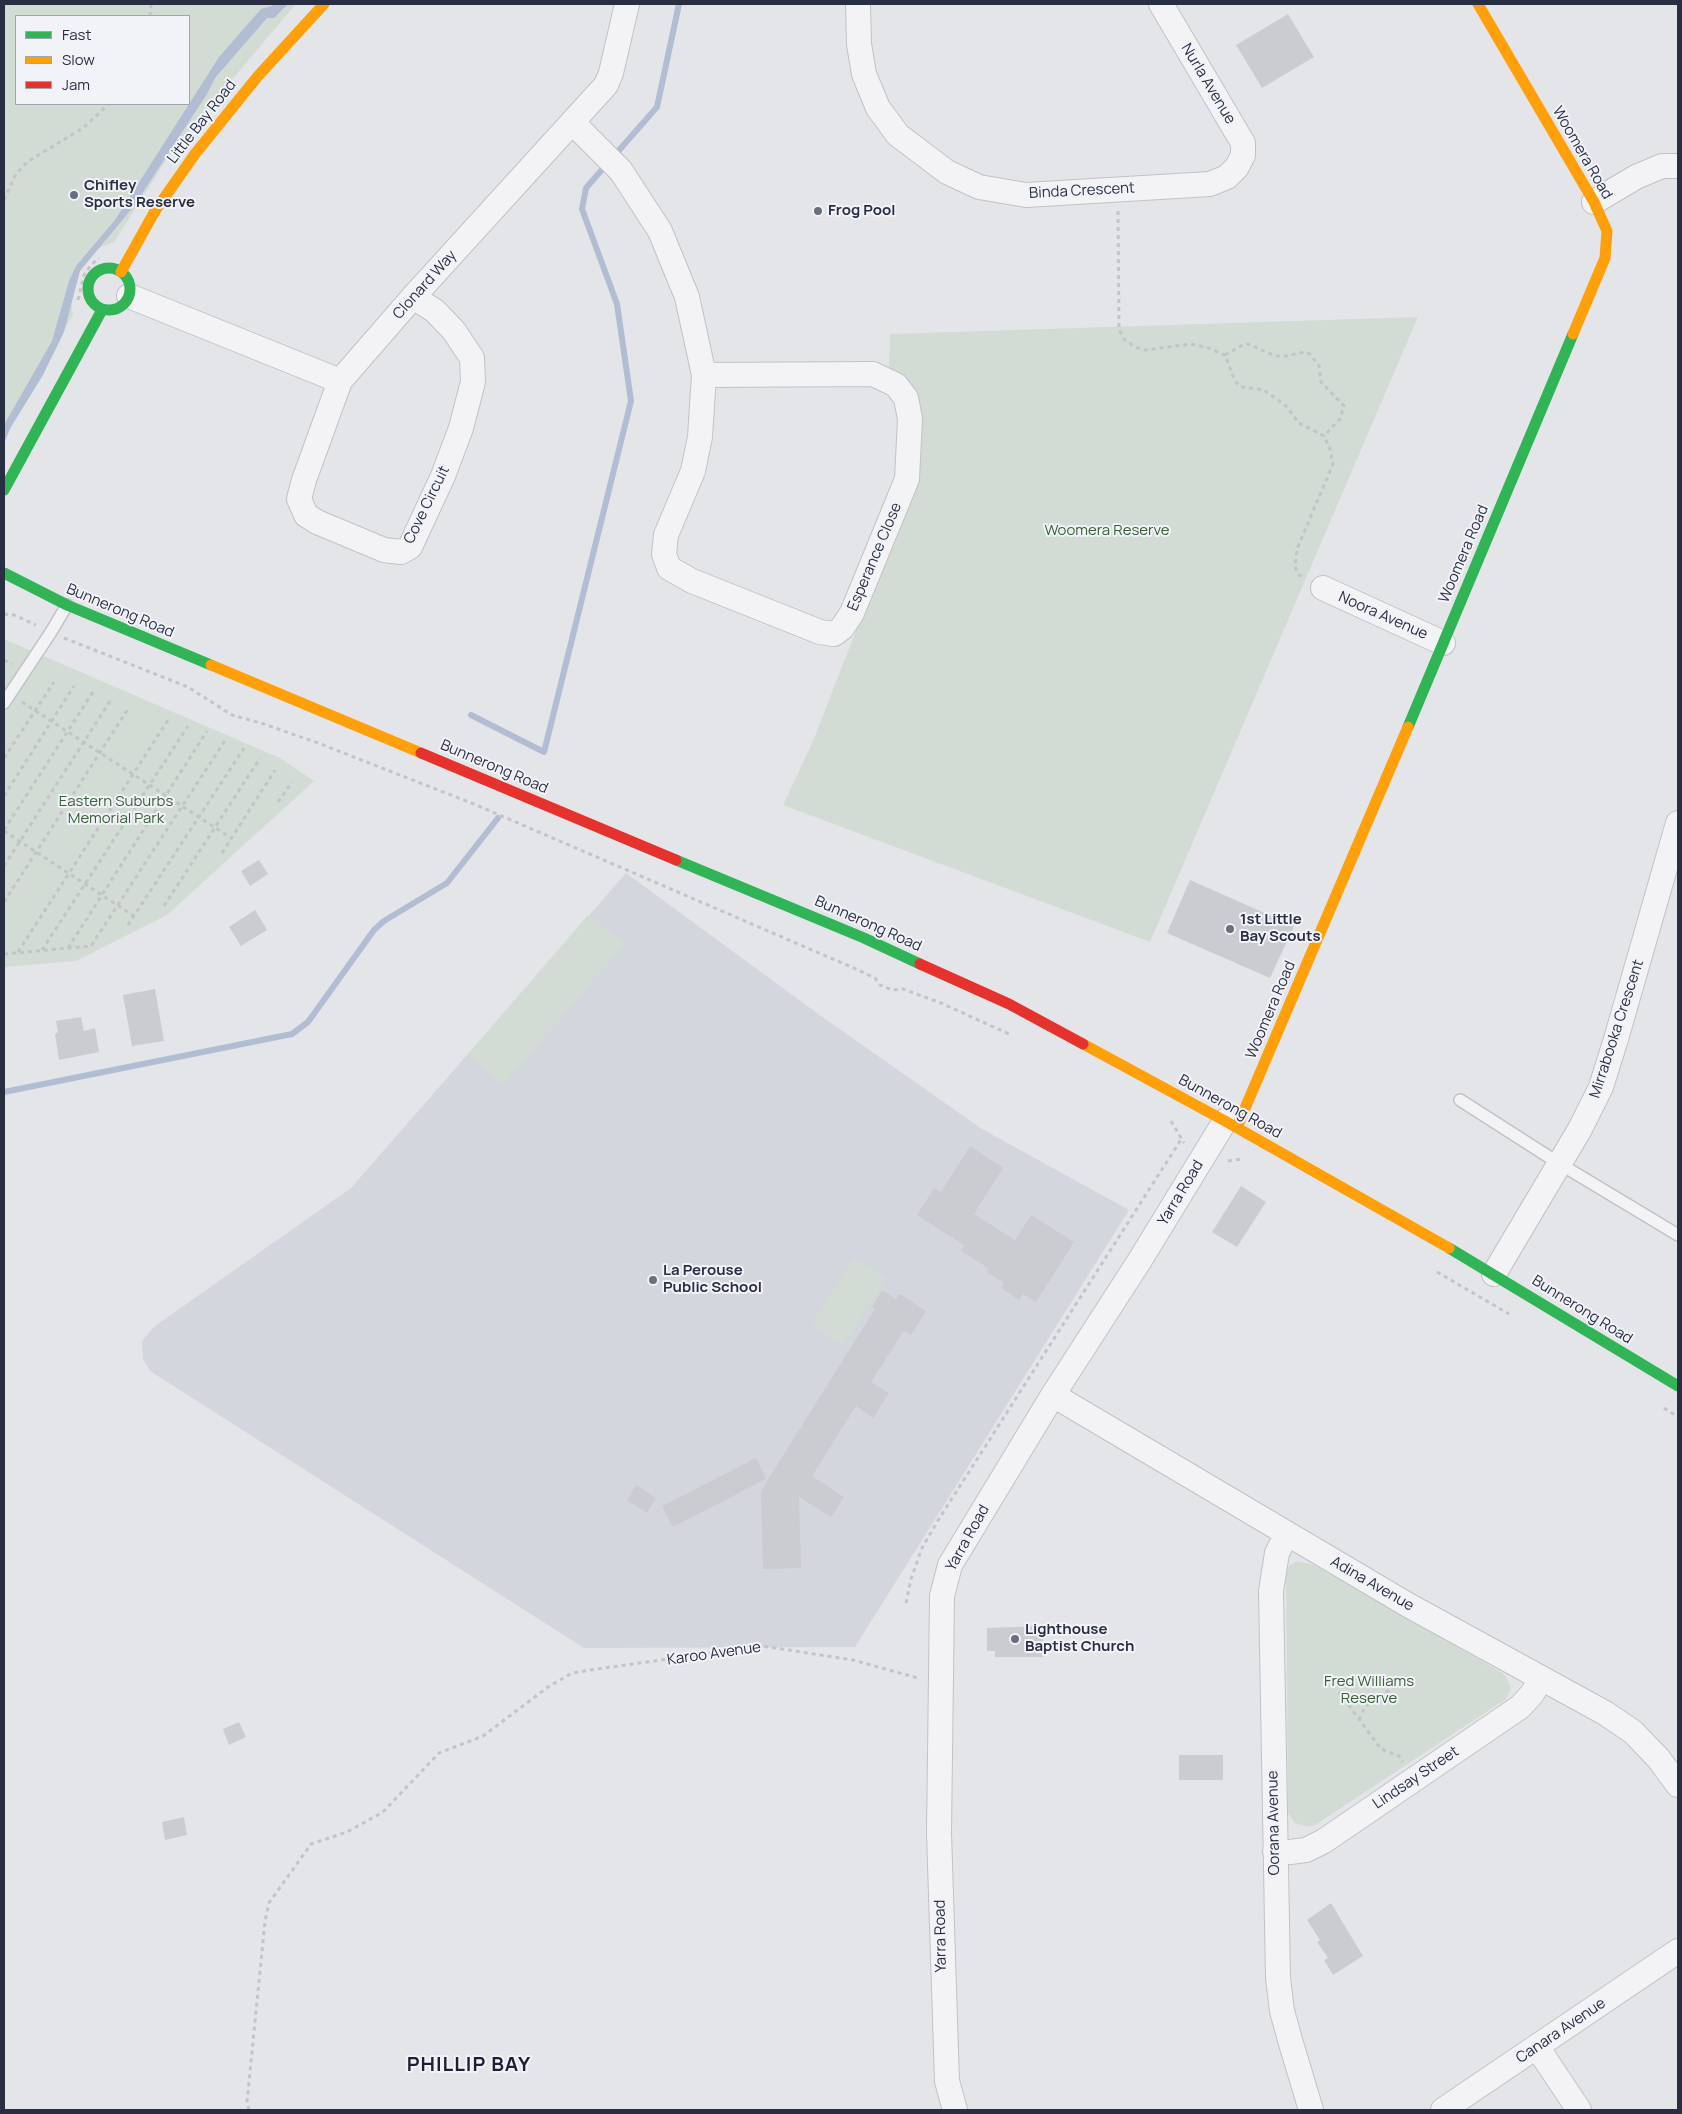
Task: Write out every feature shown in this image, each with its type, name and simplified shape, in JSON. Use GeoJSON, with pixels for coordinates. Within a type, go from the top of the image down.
{"type":"FeatureCollection","features":[{"type":"Feature","properties":{"kind":"street","name":"Little Bay Road"},"geometry":{"type":"LineString","coordinates":[[121,272],[155,211],[195,154],[258,76],[324,4]]}},
{"type":"Feature","properties":{"kind":"street","name":"Clonard Way"},"geometry":{"type":"LineString","coordinates":[[340,381],[606,86],[628,4]]}},
{"type":"Feature","properties":{"kind":"street","name":"Binda Crescent"},"geometry":{"type":"LineString","coordinates":[[858,4],[859,44],[864,74],[878,108],[898,135],[947,172],[978,187],[1026,195],[1210,184],[1227,177],[1237,167]]}},
{"type":"Feature","properties":{"kind":"street","name":"Nurla Avenue"},"geometry":{"type":"LineString","coordinates":[[1161,4],[1243,142],[1243,155],[1237,167]]}},
{"type":"Feature","properties":{"kind":"street","name":"Woomera Road"},"geometry":{"type":"LineString","coordinates":[[1231,1124],[1443,643],[1605,258],[1607,232],[1594,202],[1478,4]]}},
{"type":"Feature","properties":{"kind":"street","name":"Esperance Close"},"geometry":{"type":"LineString","coordinates":[[573,123],[621,171],[660,231],[686,298],[704,375],[700,437],[693,471],[666,535],[664,554],[669,568],[692,581],[820,632],[834,634],[842,628],[852,613],[907,479],[910,419],[906,398],[896,385],[873,374],[704,375]]}},
{"type":"Feature","properties":{"kind":"street"},"geometry":{"type":"LineString","coordinates":[[1594,202],[1636,176],[1662,166],[1678,166]]}},
{"type":"Feature","properties":{"kind":"street"},"geometry":{"type":"LineString","coordinates":[[109,268],[121,272],[129,283],[129,296],[126,302],[115,310],[102,310],[92,302],[89,296],[89,283],[96,272],[102,269],[109,268]]}},
{"type":"Feature","properties":{"kind":"street"},"geometry":{"type":"LineString","coordinates":[[129,296],[340,381]]}},
{"type":"Feature","properties":{"kind":"street","name":"Cove Circuit"},"geometry":{"type":"LineString","coordinates":[[340,381],[299,498],[306,515],[317,522],[384,550],[401,552],[410,547],[443,476],[461,428],[474,382],[472,358],[454,331],[434,311],[414,297]]}},
{"type":"Feature","properties":{"kind":"street"},"geometry":{"type":"LineString","coordinates":[[4,490],[102,310]]}},
{"type":"Feature","properties":{"kind":"street","name":"Bunnerong Road"},"geometry":{"type":"LineString","coordinates":[[4,573],[67,606],[864,938],[1009,1004],[1231,1124],[1494,1274],[1678,1386]]}},
{"type":"Feature","properties":{"kind":"street","name":"Noora Avenue"},"geometry":{"type":"LineString","coordinates":[[1323,588],[1443,643]]}},
{"type":"Feature","properties":{"kind":"street","name":"Mirrabooka Crescent"},"geometry":{"type":"LineString","coordinates":[[1494,1274],[1560,1164],[1601,1087],[1678,822]]}},
{"type":"Feature","properties":{"kind":"street","name":"Yarra Road"},"geometry":{"type":"LineString","coordinates":[[955,2110],[947,2081],[939,1833],[942,1596],[950,1566],[1053,1395],[1140,1260],[1204,1154],[1231,1124]]}},
{"type":"Feature","properties":{"kind":"street","name":"Adina Avenue"},"geometry":{"type":"LineString","coordinates":[[1053,1395],[1408,1606],[1605,1712],[1633,1732],[1658,1758],[1678,1785]]}},
{"type":"Feature","properties":{"kind":"street","name":"Oorana Avenue"},"geometry":{"type":"LineString","coordinates":[[1287,1534],[1277,1554],[1271,1591],[1278,1978],[1282,2011],[1311,2110]]}},
{"type":"Feature","properties":{"kind":"street","name":"Lindsay Street"},"geometry":{"type":"LineString","coordinates":[[1275,1851],[1306,1850],[1324,1841],[1520,1707],[1532,1694],[1541,1678]]}},
{"type":"Feature","properties":{"kind":"street","name":"Canara Avenue"},"geometry":{"type":"LineString","coordinates":[[1443,2110],[1678,1951]]}},
{"type":"Feature","properties":{"kind":"street"},"geometry":{"type":"LineString","coordinates":[[1537,2046],[1579,2110]]}},
{"type":"Feature","properties":{"kind":"lane"},"geometry":{"type":"LineString","coordinates":[[4,703],[67,606]]}},
{"type":"Feature","properties":{"kind":"lane"},"geometry":{"type":"LineString","coordinates":[[1460,1100],[1560,1164],[1678,1234]]}},
{"type":"Feature","properties":{"kind":"path"},"geometry":{"type":"LineString","coordinates":[[4,200],[16,174],[27,162],[83,128],[108,105]]}},
{"type":"Feature","properties":{"kind":"path"},"geometry":{"type":"LineString","coordinates":[[1118,190],[1119,330],[1122,336],[1131,345],[1145,350],[1191,344],[1206,347],[1225,355],[1238,385],[1264,390],[1286,406],[1299,423],[1324,436],[1330,449],[1333,468],[1297,549],[1295,563],[1300,575],[1323,588]]}},
{"type":"Feature","properties":{"kind":"path"},"geometry":{"type":"LineString","coordinates":[[1225,355],[1248,344],[1274,356],[1286,356],[1304,352],[1310,354],[1319,366],[1321,382],[1344,406],[1340,418],[1324,436]]}},
{"type":"Feature","properties":{"kind":"path"},"geometry":{"type":"LineString","coordinates":[[4,614],[14,615],[51,632],[188,687],[232,716],[264,724],[318,743],[474,804],[847,965],[875,978],[880,985],[892,990],[903,989],[941,1003],[1018,1038]]}},
{"type":"Feature","properties":{"kind":"path"},"geometry":{"type":"LineString","coordinates":[[4,758],[54,682]]}},
{"type":"Feature","properties":{"kind":"path"},"geometry":{"type":"LineString","coordinates":[[4,796],[74,686]]}},
{"type":"Feature","properties":{"kind":"path"},"geometry":{"type":"LineString","coordinates":[[93,692],[4,831],[134,916]]}},
{"type":"Feature","properties":{"kind":"path"},"geometry":{"type":"LineString","coordinates":[[4,866],[112,698]]}},
{"type":"Feature","properties":{"kind":"path"},"geometry":{"type":"LineString","coordinates":[[21,701],[231,838]]}},
{"type":"Feature","properties":{"kind":"path"},"geometry":{"type":"LineString","coordinates":[[4,902],[128,709]]}},
{"type":"Feature","properties":{"kind":"path"},"geometry":{"type":"LineString","coordinates":[[17,952],[168,720]]}},
{"type":"Feature","properties":{"kind":"path"},"geometry":{"type":"LineString","coordinates":[[42,950],[188,726]]}},
{"type":"Feature","properties":{"kind":"path"},"geometry":{"type":"LineString","coordinates":[[68,948],[207,731]]}},
{"type":"Feature","properties":{"kind":"path"},"geometry":{"type":"LineString","coordinates":[[4,954],[90,946],[226,739]]}},
{"type":"Feature","properties":{"kind":"path"},"geometry":{"type":"LineString","coordinates":[[128,925],[244,748]]}},
{"type":"Feature","properties":{"kind":"path"},"geometry":{"type":"LineString","coordinates":[[164,906],[260,758]]}},
{"type":"Feature","properties":{"kind":"path"},"geometry":{"type":"LineString","coordinates":[[222,853],[276,770]]}},
{"type":"Feature","properties":{"kind":"path"},"geometry":{"type":"LineString","coordinates":[[278,802],[292,782]]}},
{"type":"Feature","properties":{"kind":"path"},"geometry":{"type":"LineString","coordinates":[[1166,1116],[1182,1138],[1184,1144],[1220,1165],[1228,1160],[1247,1160]]}},
{"type":"Feature","properties":{"kind":"path"},"geometry":{"type":"LineString","coordinates":[[906,1603],[911,1579],[922,1548],[937,1522],[1182,1138]]}},
{"type":"Feature","properties":{"kind":"path"},"geometry":{"type":"LineString","coordinates":[[1436,1272],[1512,1316]]}},
{"type":"Feature","properties":{"kind":"path"},"geometry":{"type":"LineString","coordinates":[[1662,1407],[1678,1417]]}},
{"type":"Feature","properties":{"kind":"path","name":"Karoo Avenue"},"geometry":{"type":"LineString","coordinates":[[249,2110],[248,2092],[265,1921],[269,1903],[311,1844],[347,1832],[383,1812],[438,1753],[483,1736],[548,1687],[572,1673],[762,1646],[853,1660],[942,1685]]}},
{"type":"Feature","properties":{"kind":"path"},"geometry":{"type":"LineString","coordinates":[[1359,1720],[1372,1698],[1393,1689]]}},
{"type":"Feature","properties":{"kind":"path"},"geometry":{"type":"LineString","coordinates":[[1339,1692],[1381,1749],[1399,1756],[1414,1780]]}},
{"type":"Feature","properties":{"kind":"shaded area","name":"La Perouse Public School"},"geometry":{"type":"Polygon","coordinates":[[[626,873],[821,1016],[982,1129],[1129,1210],[855,1647],[584,1648],[150,1371],[143,1359],[142,1341],[155,1326],[351,1188],[626,873]]]}},
{"type":"Feature","properties":{"kind":"green space","name":"Chifley Sports Reserve"},"geometry":{"type":"Polygon","coordinates":[[[4,4],[296,4],[174,148],[114,242],[92,251],[69,286],[73,315],[4,430],[4,4]]]}},
{"type":"Feature","properties":{"kind":"green space","name":"Woomera Reserve"},"geometry":{"type":"Polygon","coordinates":[[[1418,317],[1150,942],[783,805],[813,741],[909,495],[897,372],[889,367],[890,334],[1418,317]]]}},
{"type":"Feature","properties":{"kind":"green space","name":"Eastern Suburbs Memorial Park"},"geometry":{"type":"Polygon","coordinates":[[[4,639],[280,758],[314,781],[167,915],[76,961],[4,967],[4,639]]]}},
{"type":"Feature","properties":{"kind":"green space"},"geometry":{"type":"Polygon","coordinates":[[[588,915],[625,943],[503,1085],[468,1054],[588,915]]]}},
{"type":"Feature","properties":{"kind":"green space"},"geometry":{"type":"Polygon","coordinates":[[[854,1258],[886,1278],[843,1346],[811,1325],[854,1258]]]}},
{"type":"Feature","properties":{"kind":"green space","name":"Fred Williams Reserve"},"geometry":{"type":"Polygon","coordinates":[[[1297,1561],[1314,1565],[1499,1671],[1506,1676],[1511,1688],[1506,1699],[1315,1825],[1308,1827],[1295,1823],[1288,1813],[1286,1572],[1290,1565],[1297,1561]]]}},
{"type":"Feature","properties":{"kind":"water"},"geometry":{"type":"Polygon","coordinates":[[[274,4],[288,4],[274,18],[267,18],[215,78],[207,94],[134,206],[80,271],[64,332],[43,375],[11,427],[4,443],[4,425],[52,341],[69,281],[76,266],[115,220],[219,57],[261,9],[274,4]]]}},
{"type":"Feature","properties":{"kind":"building"},"geometry":{"type":"Polygon","coordinates":[[[1288,14],[1314,57],[1262,88],[1236,45],[1288,14]]]}},
{"type":"Feature","properties":{"kind":"building"},"geometry":{"type":"Polygon","coordinates":[[[259,860],[268,874],[250,886],[241,871],[259,860]]]}},
{"type":"Feature","properties":{"kind":"building","name":"1st Little Bay Scouts"},"geometry":{"type":"Polygon","coordinates":[[[1190,880],[1294,926],[1270,978],[1167,933],[1190,880]]]}},
{"type":"Feature","properties":{"kind":"building"},"geometry":{"type":"Polygon","coordinates":[[[255,910],[267,930],[241,946],[229,927],[255,910]]]}},
{"type":"Feature","properties":{"kind":"building"},"geometry":{"type":"Polygon","coordinates":[[[155,989],[164,1041],[132,1046],[123,995],[155,989]]]}},
{"type":"Feature","properties":{"kind":"building"},"geometry":{"type":"Polygon","coordinates":[[[81,1017],[84,1031],[95,1028],[99,1052],[59,1060],[55,1034],[58,1032],[56,1021],[81,1017]]]}},
{"type":"Feature","properties":{"kind":"building"},"geometry":{"type":"Polygon","coordinates":[[[970,1146],[1003,1168],[974,1214],[1015,1240],[1031,1215],[1074,1242],[1036,1302],[1023,1294],[1019,1300],[1001,1288],[1004,1283],[987,1272],[988,1268],[961,1251],[964,1245],[917,1215],[934,1188],[941,1192],[970,1146]]]}},
{"type":"Feature","properties":{"kind":"building"},"geometry":{"type":"Polygon","coordinates":[[[1241,1186],[1266,1202],[1237,1247],[1212,1232],[1241,1186]]]}},
{"type":"Feature","properties":{"kind":"building"},"geometry":{"type":"Polygon","coordinates":[[[882,1290],[896,1299],[900,1294],[926,1311],[911,1335],[904,1330],[871,1382],[889,1393],[873,1418],[856,1406],[812,1476],[844,1497],[831,1517],[799,1497],[801,1568],[763,1569],[761,1491],[875,1309],[872,1307],[882,1290]]]}},
{"type":"Feature","properties":{"kind":"building"},"geometry":{"type":"Polygon","coordinates":[[[756,1458],[766,1479],[673,1527],[662,1506],[756,1458]]]}},
{"type":"Feature","properties":{"kind":"building"},"geometry":{"type":"Polygon","coordinates":[[[636,1485],[656,1498],[647,1513],[627,1500],[636,1485]]]}},
{"type":"Feature","properties":{"kind":"building","name":"Lighthouse Baptist Church"},"geometry":{"type":"Polygon","coordinates":[[[1043,1626],[1043,1657],[995,1657],[995,1651],[987,1651],[987,1628],[1043,1626]]]}},
{"type":"Feature","properties":{"kind":"building"},"geometry":{"type":"Polygon","coordinates":[[[239,1722],[246,1737],[229,1745],[223,1729],[239,1722]]]}},
{"type":"Feature","properties":{"kind":"building"},"geometry":{"type":"Polygon","coordinates":[[[1179,1755],[1223,1755],[1223,1780],[1179,1780],[1179,1755]]]}},
{"type":"Feature","properties":{"kind":"building"},"geometry":{"type":"Polygon","coordinates":[[[184,1817],[187,1835],[165,1840],[162,1822],[184,1817]]]}},
{"type":"Feature","properties":{"kind":"building"},"geometry":{"type":"Polygon","coordinates":[[[1331,1903],[1363,1956],[1333,1975],[1324,1960],[1328,1958],[1317,1942],[1320,1940],[1307,1920],[1331,1903]]]}},
{"type":"Feature","properties":{"kind":"waterway"},"geometry":{"type":"LineString","coordinates":[[614,156],[657,107],[679,4]]}},
{"type":"Feature","properties":{"kind":"waterway"},"geometry":{"type":"LineString","coordinates":[[471,715],[544,752],[631,401],[617,304],[582,209],[586,188],[607,164]]}},
{"type":"Feature","properties":{"kind":"waterway"},"geometry":{"type":"LineString","coordinates":[[4,1092],[292,1034],[308,1022],[374,930],[384,921],[447,883],[498,818]]}},
{"type":"Feature","properties":{"kind":"traffic: fast"},"geometry":{"type":"LineString","coordinates":[[113,268],[121,271],[127,277],[130,289],[127,301],[121,307],[105,310],[97,307],[91,301],[88,285],[91,277],[97,271],[113,268]]}},
{"type":"Feature","properties":{"kind":"traffic: fast"},"geometry":{"type":"LineString","coordinates":[[4,490],[102,310]]}},
{"type":"Feature","properties":{"kind":"traffic: fast"},"geometry":{"type":"LineString","coordinates":[[1408,727],[1573,334]]}},
{"type":"Feature","properties":{"kind":"traffic: fast"},"geometry":{"type":"LineString","coordinates":[[4,573],[67,605],[211,665]]}},
{"type":"Feature","properties":{"kind":"traffic: fast"},"geometry":{"type":"LineString","coordinates":[[676,860],[864,938],[920,964]]}},
{"type":"Feature","properties":{"kind":"traffic: fast"},"geometry":{"type":"LineString","coordinates":[[1449,1248],[1678,1386]]}},
{"type":"Feature","properties":{"kind":"traffic: slow"},"geometry":{"type":"LineString","coordinates":[[121,272],[155,211],[195,154],[258,76],[324,4]]}},
{"type":"Feature","properties":{"kind":"traffic: slow"},"geometry":{"type":"LineString","coordinates":[[1478,4],[1594,202],[1607,231],[1605,258],[1573,334]]}},
{"type":"Feature","properties":{"kind":"traffic: slow"},"geometry":{"type":"LineString","coordinates":[[211,665],[421,753]]}},
{"type":"Feature","properties":{"kind":"traffic: slow"},"geometry":{"type":"LineString","coordinates":[[1237,1127],[1408,727]]}},
{"type":"Feature","properties":{"kind":"traffic: slow"},"geometry":{"type":"LineString","coordinates":[[1083,1044],[1225,1121],[1449,1248]]}},
{"type":"Feature","properties":{"kind":"traffic: jam"},"geometry":{"type":"LineString","coordinates":[[421,753],[676,860]]}},
{"type":"Feature","properties":{"kind":"traffic: jam"},"geometry":{"type":"LineString","coordinates":[[920,964],[1009,1004],[1083,1044]]}},
{"type":"Feature","properties":{"kind":"place","name":"Chifley Sports Reserve"},"geometry":{"type":"Point","coordinates":[74,195]}},
{"type":"Feature","properties":{"kind":"place","name":"Frog Pool"},"geometry":{"type":"Point","coordinates":[818,211]}},
{"type":"Feature","properties":{"kind":"place","name":"1st Little Bay Scouts"},"geometry":{"type":"Point","coordinates":[1230,929]}},
{"type":"Feature","properties":{"kind":"place","name":"La Perouse Public School"},"geometry":{"type":"Point","coordinates":[653,1280]}},
{"type":"Feature","properties":{"kind":"place","name":"Lighthouse Baptist Church"},"geometry":{"type":"Point","coordinates":[1015,1639]}},
{"type":"Feature","properties":{"kind":"district","name":"PHILLIP BAY"},"geometry":{"type":"Point","coordinates":[469,2065]}}]}
